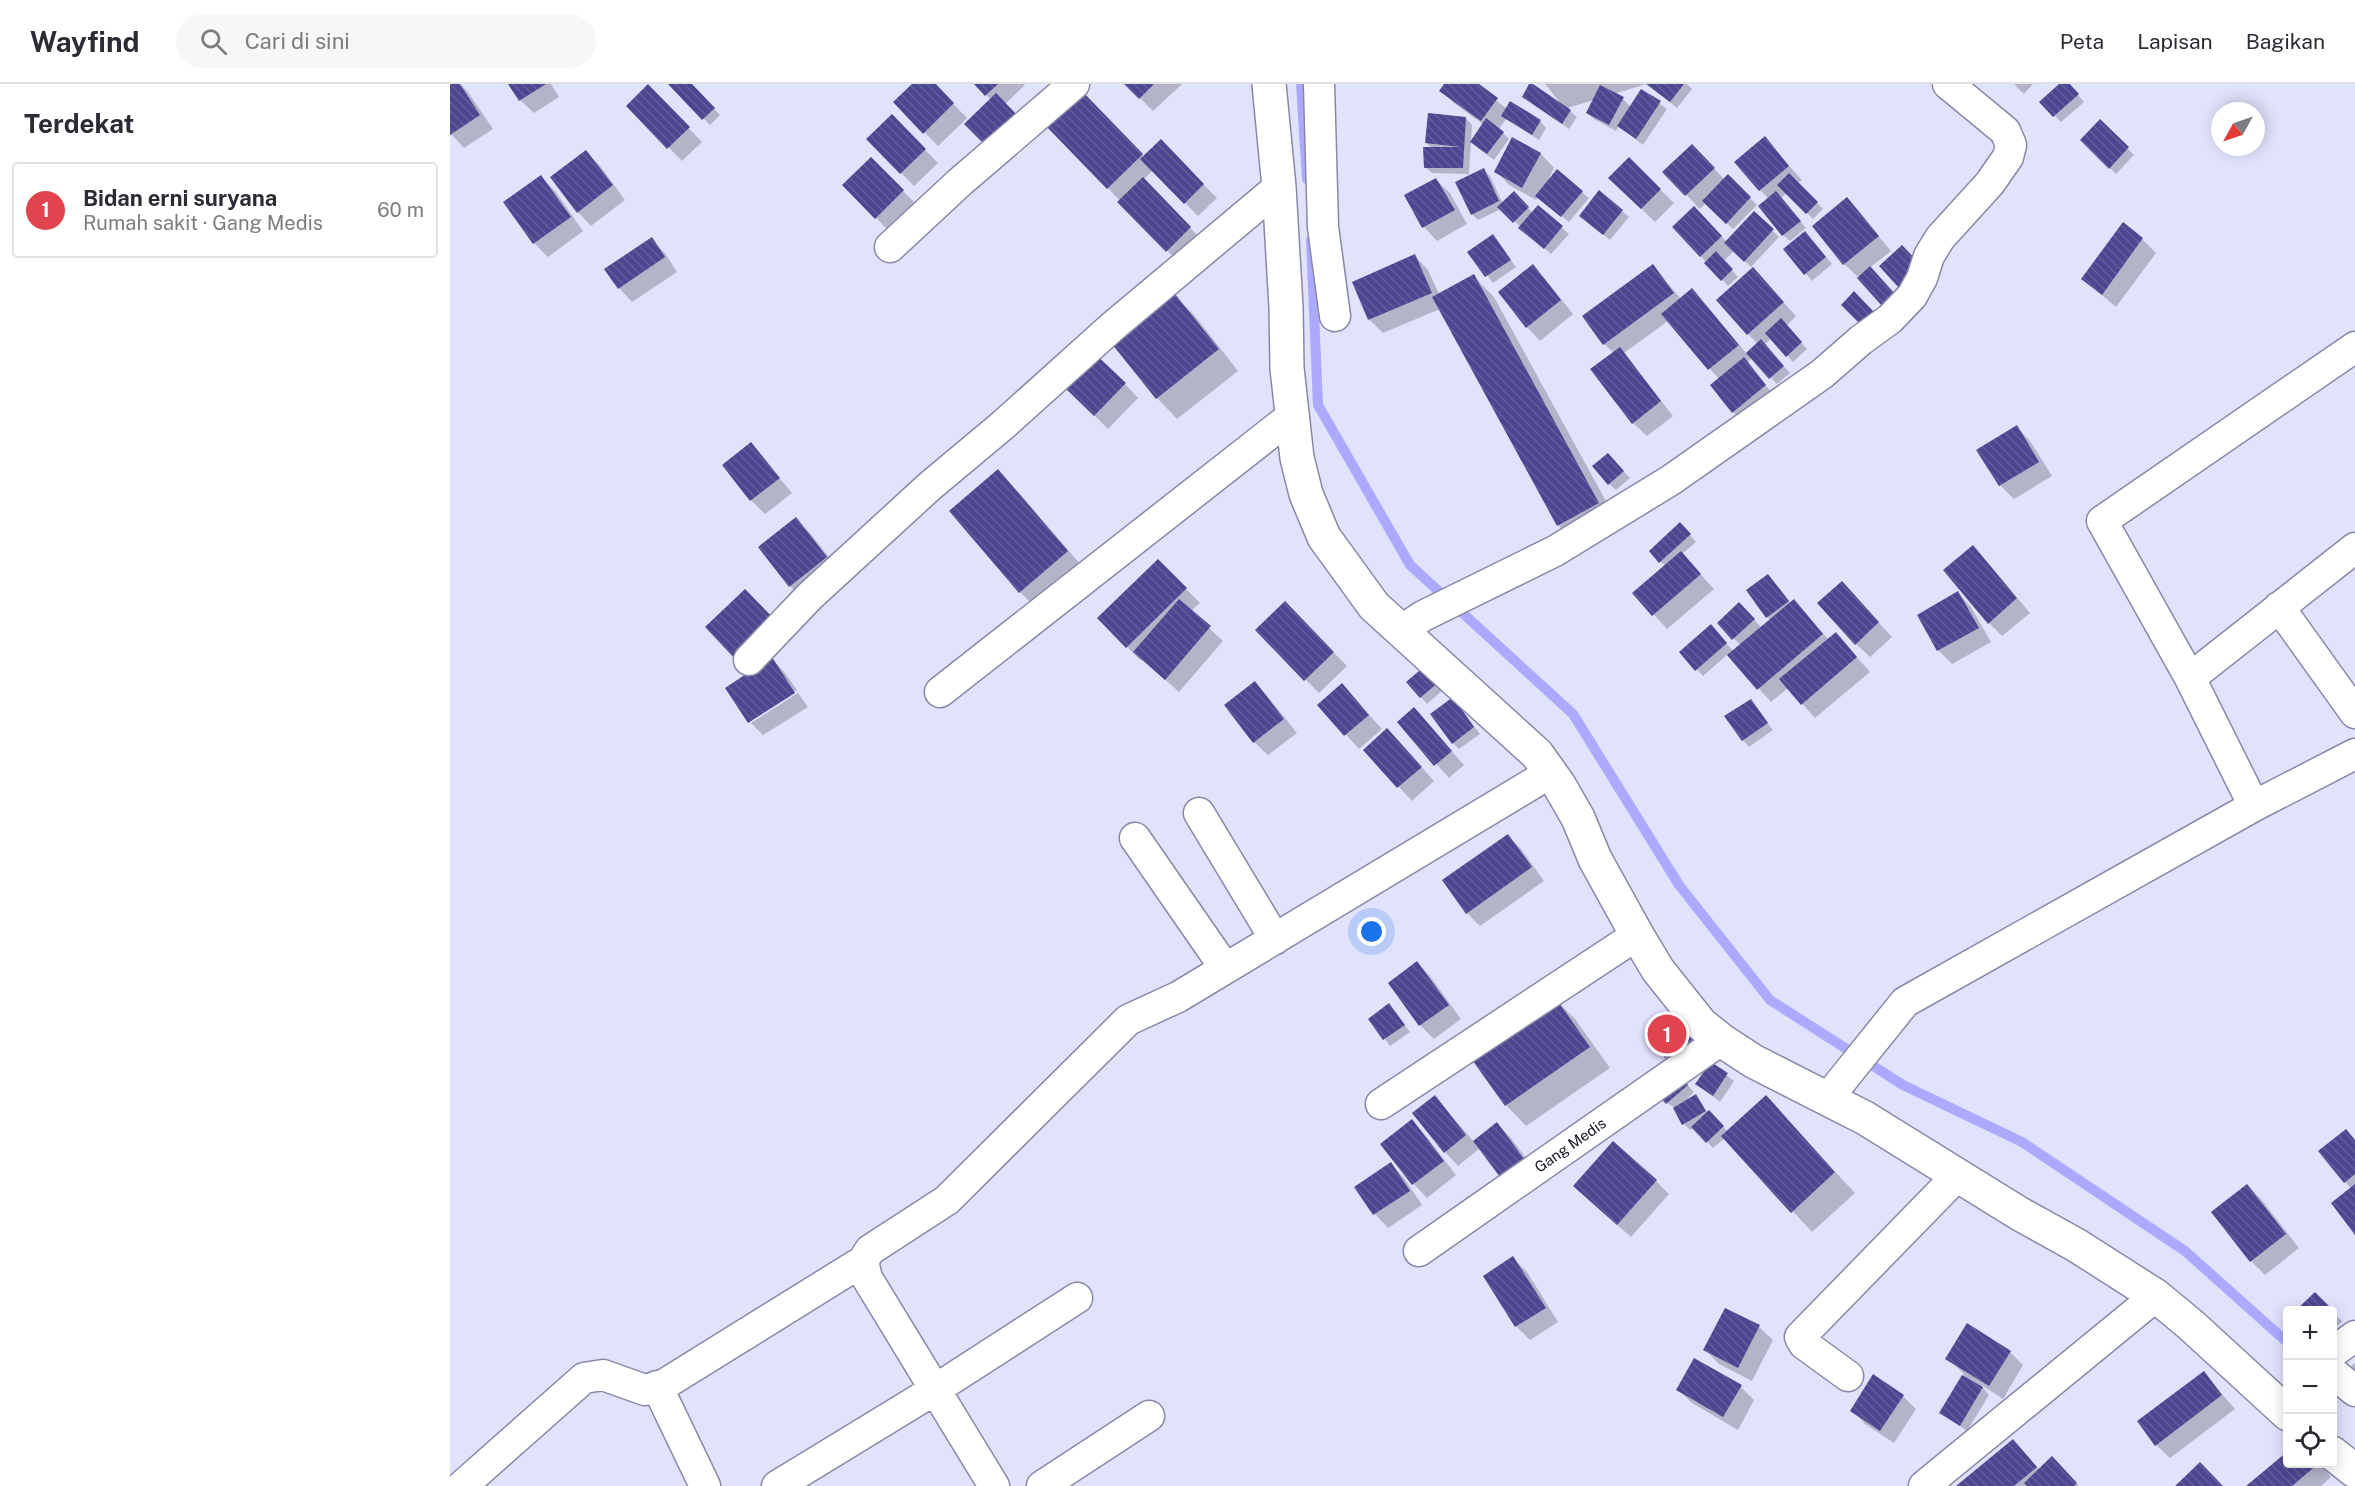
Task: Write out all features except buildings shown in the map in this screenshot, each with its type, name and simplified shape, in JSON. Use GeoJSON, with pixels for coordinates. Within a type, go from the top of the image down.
{"type":"FeatureCollection","features":[{"type":"Feature","properties":{"kind":"street"},"geometry":{"type":"LineString","coordinates":[[890,247],[960,182],[1074,84]]}},
{"type":"Feature","properties":{"kind":"street"},"geometry":{"type":"LineString","coordinates":[[1269,84],[1279,187],[1287,368],[1297,458],[1306,494],[1324,537],[1374,606],[1412,623],[1537,754],[1578,818],[1595,860],[1636,936],[1658,970],[1701,1024],[1753,1061],[1865,1118],[2156,1296],[2282,1400]]}},
{"type":"Feature","properties":{"kind":"street"},"geometry":{"type":"LineString","coordinates":[[1319,84],[1323,227],[1335,316]]}},
{"type":"Feature","properties":{"kind":"street"},"geometry":{"type":"LineString","coordinates":[[1412,623],[1555,551],[1671,480],[1822,374],[1861,340],[1890,319],[1912,296],[1922,278],[1929,256],[1940,238],[1990,183],[2008,157],[2011,145],[2005,131],[1948,84]]}},
{"type":"Feature","properties":{"kind":"street"},"geometry":{"type":"LineString","coordinates":[[749,660],[800,606],[930,486],[1003,425],[1112,327],[1279,187]]}},
{"type":"Feature","properties":{"kind":"street"},"geometry":{"type":"LineString","coordinates":[[2254,806],[2190,678],[2102,521],[2355,347]]}},
{"type":"Feature","properties":{"kind":"street"},"geometry":{"type":"LineString","coordinates":[[940,692],[1292,416]]}},
{"type":"Feature","properties":{"kind":"street"},"geometry":{"type":"LineString","coordinates":[[2190,678],[2355,548]]}},
{"type":"Feature","properties":{"kind":"street"},"geometry":{"type":"LineString","coordinates":[[2279,606],[2355,714]]}},
{"type":"Feature","properties":{"kind":"street"},"geometry":{"type":"LineString","coordinates":[[1827,1099],[1905,1002],[2254,806],[2355,754]]}},
{"type":"Feature","properties":{"kind":"street"},"geometry":{"type":"LineString","coordinates":[[462,1486],[585,1378],[603,1375],[645,1390],[666,1384],[863,1261],[870,1250],[946,1200],[1128,1020],[1178,998],[1550,773]]}},
{"type":"Feature","properties":{"kind":"street"},"geometry":{"type":"LineString","coordinates":[[1198,813],[1275,939]]}},
{"type":"Feature","properties":{"kind":"street"},"geometry":{"type":"LineString","coordinates":[[1135,838],[1225,968]]}},
{"type":"Feature","properties":{"kind":"street"},"geometry":{"type":"LineString","coordinates":[[1381,1104],[1636,936]]}},
{"type":"Feature","properties":{"kind":"street","name":"Gang Medis"},"geometry":{"type":"LineString","coordinates":[[1419,1251],[1721,1040]]}},
{"type":"Feature","properties":{"kind":"street"},"geometry":{"type":"LineString","coordinates":[[1848,1376],[1804,1344],[1800,1337],[1958,1174]]}},
{"type":"Feature","properties":{"kind":"street"},"geometry":{"type":"LineString","coordinates":[[863,1261],[867,1278],[994,1486]]}},
{"type":"Feature","properties":{"kind":"street"},"geometry":{"type":"LineString","coordinates":[[1924,1486],[2156,1296]]}},
{"type":"Feature","properties":{"kind":"street"},"geometry":{"type":"LineString","coordinates":[[777,1486],[936,1389],[1077,1298]]}},
{"type":"Feature","properties":{"kind":"street"},"geometry":{"type":"LineString","coordinates":[[2337,1349],[2355,1336]]}},
{"type":"Feature","properties":{"kind":"street"},"geometry":{"type":"LineString","coordinates":[[2337,1376],[2355,1391]]}},
{"type":"Feature","properties":{"kind":"street"},"geometry":{"type":"LineString","coordinates":[[657,1386],[705,1486]]}},
{"type":"Feature","properties":{"kind":"street"},"geometry":{"type":"LineString","coordinates":[[1042,1486],[1149,1416]]}},
{"type":"Feature","properties":{"kind":"street"},"geometry":{"type":"LineString","coordinates":[[2337,1457],[2355,1471]]}},
{"type":"Feature","properties":{"kind":"waterway"},"geometry":{"type":"LineString","coordinates":[[1301,84],[1307,179]]}},
{"type":"Feature","properties":{"kind":"waterway"},"geometry":{"type":"LineString","coordinates":[[1311,240],[1318,405],[1410,565],[1573,714],[1679,885],[1770,1000],[1903,1085],[2022,1142],[2185,1251],[2283,1339]]}},
{"type":"Feature","properties":{"kind":"place","name":"Bidan erni suryana"},"geometry":{"type":"Point","coordinates":[1667,1034]}}]}
